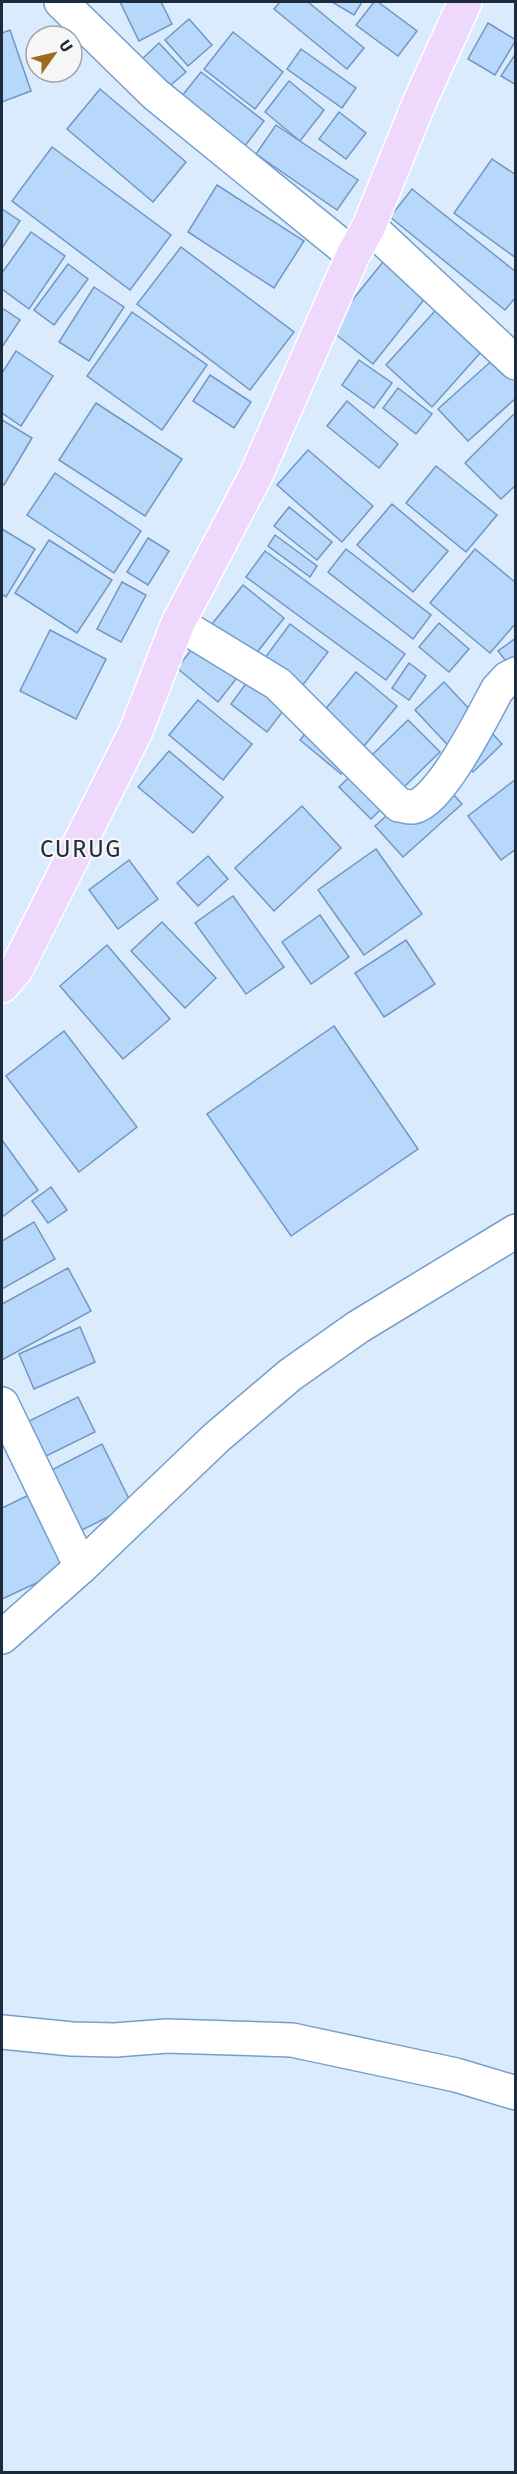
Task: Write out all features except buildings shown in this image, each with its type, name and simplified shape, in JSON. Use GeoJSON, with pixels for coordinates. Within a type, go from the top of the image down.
{"type":"FeatureCollection","features":[{"type":"Feature","properties":{"kind":"main road"},"geometry":{"type":"LineString","coordinates":[[2,986],[15,970],[136,731],[178,623],[256,475],[353,255],[369,226],[420,101],[465,2]]}},
{"type":"Feature","properties":{"kind":"street"},"geometry":{"type":"LineString","coordinates":[[61,2],[155,94],[353,255]]}},
{"type":"Feature","properties":{"kind":"street"},"geometry":{"type":"LineString","coordinates":[[369,226],[516,363]]}},
{"type":"Feature","properties":{"kind":"street"},"geometry":{"type":"LineString","coordinates":[[178,623],[278,684],[399,805],[413,807],[424,802],[448,776],[497,690],[508,678],[516,674]]}},
{"type":"Feature","properties":{"kind":"street"},"geometry":{"type":"LineString","coordinates":[[2,1637],[81,1567],[217,1437],[290,1375],[358,1327],[516,1231]]}},
{"type":"Feature","properties":{"kind":"street"},"geometry":{"type":"LineString","coordinates":[[2,1404],[81,1567]]}},
{"type":"Feature","properties":{"kind":"street"},"geometry":{"type":"LineString","coordinates":[[2,2032],[72,2039],[116,2040],[167,2036],[292,2040],[456,2074],[516,2093]]}},
{"type":"Feature","properties":{"kind":"district","name":"CURUG"},"geometry":{"type":"Point","coordinates":[81,849]}}]}
